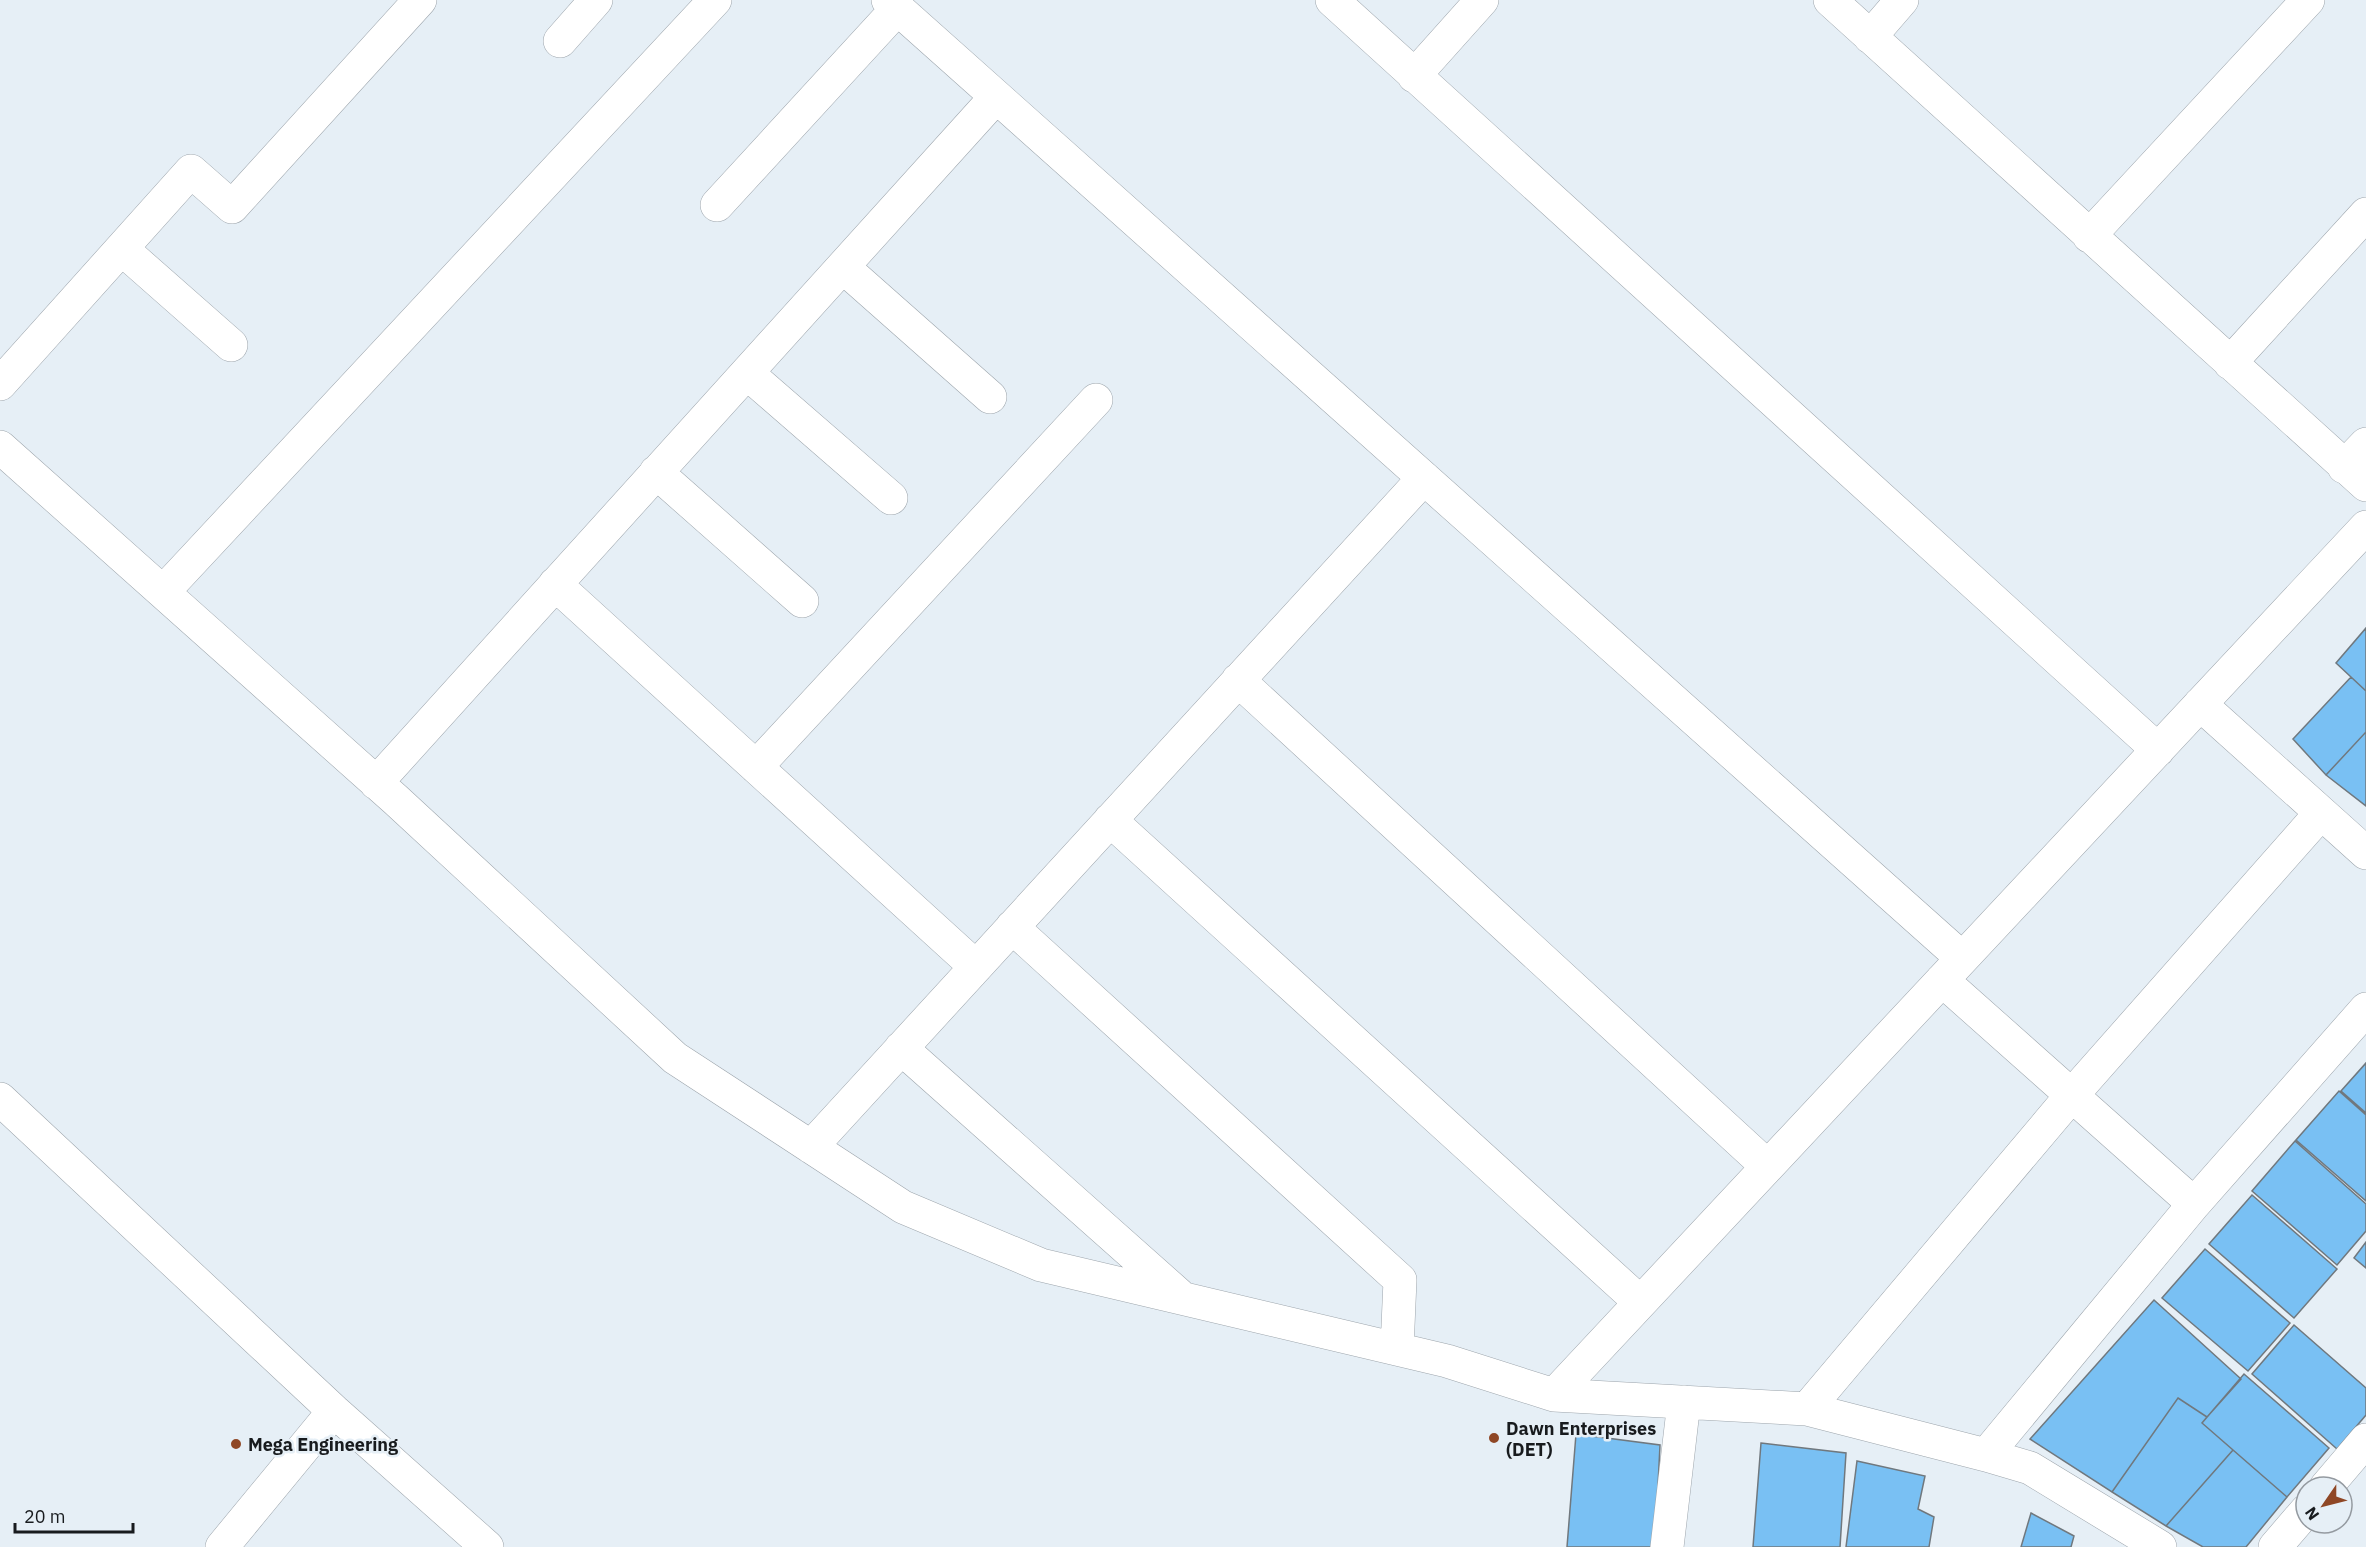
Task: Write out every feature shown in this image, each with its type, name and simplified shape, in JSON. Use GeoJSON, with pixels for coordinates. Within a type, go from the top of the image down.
{"type":"FeatureCollection","features":[{"type":"Feature","properties":{"kind":"street"},"geometry":{"type":"LineString","coordinates":[[0,384],[191,171],[232,207],[420,0]]}},
{"type":"Feature","properties":{"kind":"street"},"geometry":{"type":"LineString","coordinates":[[560,41],[596,0]]}},
{"type":"Feature","properties":{"kind":"street"},"geometry":{"type":"LineString","coordinates":[[163,592],[716,0]]}},
{"type":"Feature","properties":{"kind":"street"},"geometry":{"type":"LineString","coordinates":[[1332,0],[2158,750]]}},
{"type":"Feature","properties":{"kind":"street"},"geometry":{"type":"LineString","coordinates":[[1414,76],[1482,0]]}},
{"type":"Feature","properties":{"kind":"street"},"geometry":{"type":"LineString","coordinates":[[1830,0],[2355,476],[2366,444]]}},
{"type":"Feature","properties":{"kind":"street"},"geometry":{"type":"LineString","coordinates":[[1870,37],[1902,0]]}},
{"type":"Feature","properties":{"kind":"street"},"geometry":{"type":"LineString","coordinates":[[2089,236],[2308,0]]}},
{"type":"Feature","properties":{"kind":"street"},"geometry":{"type":"LineString","coordinates":[[717,205],[892,4],[1424,478],[1952,969],[2072,1095],[2194,1204]]}},
{"type":"Feature","properties":{"kind":"street"},"geometry":{"type":"LineString","coordinates":[[376,783],[996,97]]}},
{"type":"Feature","properties":{"kind":"street"},"geometry":{"type":"LineString","coordinates":[[2230,363],[2366,214]]}},
{"type":"Feature","properties":{"kind":"street"},"geometry":{"type":"LineString","coordinates":[[122,249],[231,345]]}},
{"type":"Feature","properties":{"kind":"street"},"geometry":{"type":"LineString","coordinates":[[843,267],[990,397]]}},
{"type":"Feature","properties":{"kind":"street"},"geometry":{"type":"LineString","coordinates":[[747,373],[891,498]]}},
{"type":"Feature","properties":{"kind":"street"},"geometry":{"type":"LineString","coordinates":[[756,767],[1096,400]]}},
{"type":"Feature","properties":{"kind":"street"},"geometry":{"type":"LineString","coordinates":[[0,447],[376,783],[675,1058],[903,1207],[1041,1265],[1447,1361],[1554,1395],[1807,1409],[1986,1455],[2030,1468],[2160,1547]]}},
{"type":"Feature","properties":{"kind":"street"},"geometry":{"type":"LineString","coordinates":[[656,472],[802,601]]}},
{"type":"Feature","properties":{"kind":"street"},"geometry":{"type":"LineString","coordinates":[[811,1147],[1424,478]]}},
{"type":"Feature","properties":{"kind":"street"},"geometry":{"type":"LineString","coordinates":[[1554,1395],[2366,527]]}},
{"type":"Feature","properties":{"kind":"street"},"geometry":{"type":"LineString","coordinates":[[555,584],[976,967]]}},
{"type":"Feature","properties":{"kind":"street"},"geometry":{"type":"LineString","coordinates":[[1238,680],[1767,1166]]}},
{"type":"Feature","properties":{"kind":"street"},"geometry":{"type":"LineString","coordinates":[[2200,704],[2366,853]]}},
{"type":"Feature","properties":{"kind":"street"},"geometry":{"type":"LineString","coordinates":[[1807,1409],[2072,1095],[2321,813]]}},
{"type":"Feature","properties":{"kind":"street"},"geometry":{"type":"LineString","coordinates":[[1110,820],[1640,1302]]}},
{"type":"Feature","properties":{"kind":"street"},"geometry":{"type":"LineString","coordinates":[[1012,927],[1400,1280],[1397,1349]]}},
{"type":"Feature","properties":{"kind":"street"},"geometry":{"type":"LineString","coordinates":[[1986,1455],[2194,1204],[2366,1009]]}},
{"type":"Feature","properties":{"kind":"street"},"geometry":{"type":"LineString","coordinates":[[901,1048],[1183,1299]]}},
{"type":"Feature","properties":{"kind":"street"},"geometry":{"type":"LineString","coordinates":[[0,1099],[334,1411],[487,1547]]}},
{"type":"Feature","properties":{"kind":"street"},"geometry":{"type":"LineString","coordinates":[[1667,1547],[1684,1402]]}},
{"type":"Feature","properties":{"kind":"street"},"geometry":{"type":"LineString","coordinates":[[222,1547],[334,1411]]}},
{"type":"Feature","properties":{"kind":"street"},"geometry":{"type":"LineString","coordinates":[[2336,1475],[2366,1440]]}},
{"type":"Feature","properties":{"kind":"street"},"geometry":{"type":"LineString","coordinates":[[2275,1547],[2294,1525]]}},
{"type":"Feature","properties":{"kind":"building"},"geometry":{"type":"Polygon","coordinates":[[[2366,628],[2366,691],[2336,663],[2366,628]]]}},
{"type":"Feature","properties":{"kind":"building"},"geometry":{"type":"Polygon","coordinates":[[[2351,677],[2366,691],[2366,732],[2326,775],[2293,739],[2351,677]]]}},
{"type":"Feature","properties":{"kind":"building"},"geometry":{"type":"Polygon","coordinates":[[[2366,732],[2366,806],[2326,775],[2366,732]]]}},
{"type":"Feature","properties":{"kind":"building"},"geometry":{"type":"Polygon","coordinates":[[[2366,1063],[2366,1113],[2341,1091],[2366,1063]]]}},
{"type":"Feature","properties":{"kind":"building"},"geometry":{"type":"Polygon","coordinates":[[[2339,1091],[2366,1115],[2366,1201],[2296,1140],[2339,1091]]]}},
{"type":"Feature","properties":{"kind":"building"},"geometry":{"type":"Polygon","coordinates":[[[2295,1141],[2366,1204],[2366,1231],[2337,1265],[2252,1191],[2295,1141]]]}},
{"type":"Feature","properties":{"kind":"building"},"geometry":{"type":"Polygon","coordinates":[[[2252,1195],[2337,1269],[2294,1318],[2209,1244],[2252,1195]]]}},
{"type":"Feature","properties":{"kind":"building"},"geometry":{"type":"Polygon","coordinates":[[[2366,1242],[2366,1268],[2354,1258],[2366,1242]]]}},
{"type":"Feature","properties":{"kind":"building"},"geometry":{"type":"Polygon","coordinates":[[[2205,1249],[2290,1323],[2248,1371],[2162,1298],[2205,1249]]]}},
{"type":"Feature","properties":{"kind":"building"},"geometry":{"type":"Polygon","coordinates":[[[2154,1300],[2241,1379],[2207,1417],[2178,1398],[2112,1492],[2030,1439],[2154,1300]]]}},
{"type":"Feature","properties":{"kind":"building"},"geometry":{"type":"Polygon","coordinates":[[[2294,1325],[2366,1388],[2366,1415],[2337,1449],[2252,1374],[2294,1325]]]}},
{"type":"Feature","properties":{"kind":"building"},"geometry":{"type":"Polygon","coordinates":[[[2244,1374],[2329,1448],[2306,1475],[2294,1475],[2294,1489],[2287,1497],[2202,1423],[2244,1374]]]}},
{"type":"Feature","properties":{"kind":"building"},"geometry":{"type":"Polygon","coordinates":[[[2178,1398],[2207,1417],[2202,1423],[2233,1450],[2166,1526],[2112,1492],[2178,1398]]]}},
{"type":"Feature","properties":{"kind":"building"},"geometry":{"type":"Polygon","coordinates":[[[1576,1434],[1660,1445],[1655,1547],[1567,1547],[1576,1434]]]}},
{"type":"Feature","properties":{"kind":"building"},"geometry":{"type":"Polygon","coordinates":[[[1761,1443],[1846,1453],[1840,1547],[1753,1547],[1761,1443]]]}},
{"type":"Feature","properties":{"kind":"building"},"geometry":{"type":"Polygon","coordinates":[[[2233,1450],[2287,1497],[2246,1547],[2203,1547],[2166,1526],[2233,1450]]]}},
{"type":"Feature","properties":{"kind":"building"},"geometry":{"type":"Polygon","coordinates":[[[1857,1461],[1925,1476],[1918,1509],[1934,1517],[1929,1547],[1846,1547],[1857,1461]]]}},
{"type":"Feature","properties":{"kind":"building"},"geometry":{"type":"Polygon","coordinates":[[[2031,1513],[2074,1536],[2071,1547],[2021,1547],[2031,1513]]]}},
{"type":"Feature","properties":{"kind":"place","name":"Dawn Enterprises (DET)"},"geometry":{"type":"Point","coordinates":[1494,1438]}},
{"type":"Feature","properties":{"kind":"place","name":"Mega Engineering"},"geometry":{"type":"Point","coordinates":[236,1444]}}]}
